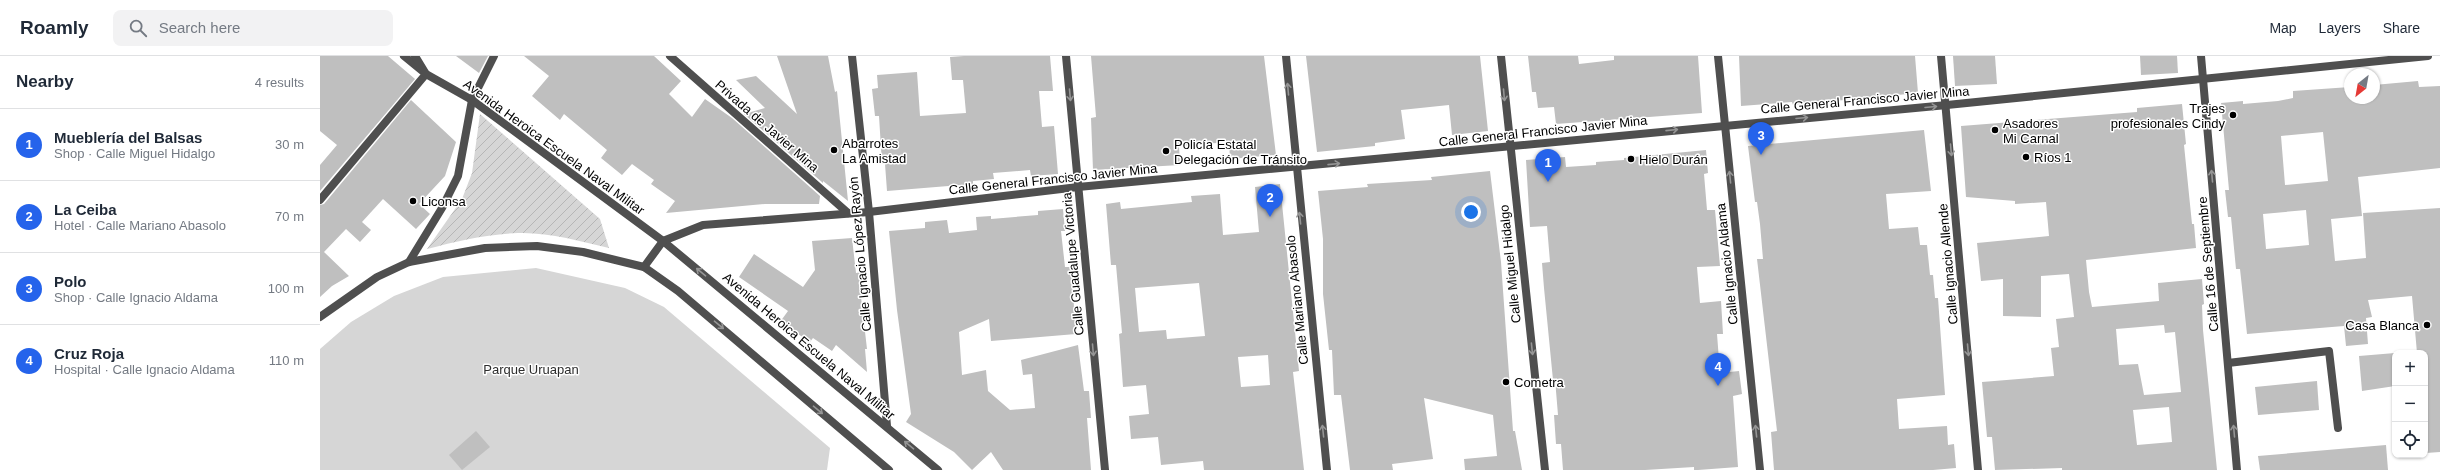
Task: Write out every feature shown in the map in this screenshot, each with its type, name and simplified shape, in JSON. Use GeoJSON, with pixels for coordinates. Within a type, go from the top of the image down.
{"type":"FeatureCollection","features":[{"type":"Feature","properties":{"kind":"street"},"geometry":{"type":"LineString","coordinates":[[320,200],[426,74],[404,56]]}},
{"type":"Feature","properties":{"kind":"street","name":"Avenida Heroica Escuela Naval Militar"},"geometry":{"type":"LineString","coordinates":[[415,56],[426,74],[472,100],[663,241],[938,470]]}},
{"type":"Feature","properties":{"kind":"street"},"geometry":{"type":"LineString","coordinates":[[408,262],[442,208],[458,176],[472,100],[494,56]]}},
{"type":"Feature","properties":{"kind":"street","name":"Privada de Javier Mina"},"geometry":{"type":"LineString","coordinates":[[670,56],[848,213]]}},
{"type":"Feature","properties":{"kind":"street","name":"Calle Ignacio López Rayón"},"geometry":{"type":"LineString","coordinates":[[852,56],[869,212],[887,426]]}},
{"type":"Feature","properties":{"kind":"street","name":"Calle Guadalupe Victoria"},"geometry":{"type":"LineString","coordinates":[[1066,56],[1104,470]]}},
{"type":"Feature","properties":{"kind":"street","name":"Calle Mariano Abasolo"},"geometry":{"type":"LineString","coordinates":[[1286,56],[1295,168],[1327,470]]}},
{"type":"Feature","properties":{"kind":"street","name":"Calle Miguel Hidalgo"},"geometry":{"type":"LineString","coordinates":[[1501,56],[1509,146],[1545,470]]}},
{"type":"Feature","properties":{"kind":"street","name":"Calle Ignacio Aldama"},"geometry":{"type":"LineString","coordinates":[[1718,56],[1760,470]]}},
{"type":"Feature","properties":{"kind":"street","name":"Calle Ignacio Allende"},"geometry":{"type":"LineString","coordinates":[[1941,56],[1947,105],[1978,470]]}},
{"type":"Feature","properties":{"kind":"street","name":"Calle 16 de Septiembre"},"geometry":{"type":"LineString","coordinates":[[2201,56],[2237,470]]}},
{"type":"Feature","properties":{"kind":"street","name":"Calle General Francisco Javier Mina"},"geometry":{"type":"LineString","coordinates":[[663,241],[703,225],[869,212],[1078,187],[1295,168],[1725,125],[1947,105],[2405,57],[2428,56]]}},
{"type":"Feature","properties":{"kind":"street"},"geometry":{"type":"LineString","coordinates":[[644,267],[663,241]]}},
{"type":"Feature","properties":{"kind":"street"},"geometry":{"type":"LineString","coordinates":[[320,317],[377,277],[408,262],[485,248],[537,246],[583,252],[644,267],[678,291],[889,470]]}},
{"type":"Feature","properties":{"kind":"street"},"geometry":{"type":"LineString","coordinates":[[2228,363],[2329,351],[2338,428]]}},
{"type":"Feature","properties":{"kind":"green space"},"geometry":{"type":"Polygon","coordinates":[[[480,114],[600,219],[609,248],[552,235],[518,233],[472,238],[427,249],[462,199],[472,173],[480,114]]]}},
{"type":"Feature","properties":{"kind":"green space","name":"Parque Uruapan"},"geometry":{"type":"Polygon","coordinates":[[[536,268],[625,288],[664,307],[830,448],[827,470],[320,470],[320,349],[351,322],[394,296],[443,277],[536,268]]]}},
{"type":"Feature","properties":{"kind":"building"},"geometry":{"type":"Polygon","coordinates":[[[320,56],[388,56],[415,79],[320,191],[320,165],[337,145],[320,131],[320,56]]]}},
{"type":"Feature","properties":{"kind":"building"},"geometry":{"type":"Polygon","coordinates":[[[456,56],[488,56],[479,73],[456,56]]]}},
{"type":"Feature","properties":{"kind":"building"},"geometry":{"type":"Polygon","coordinates":[[[524,56],[654,56],[681,81],[669,94],[692,117],[705,99],[732,118],[820,196],[819,204],[765,204],[666,213],[675,201],[651,184],[654,180],[632,164],[622,175],[601,158],[607,150],[564,114],[560,120],[532,96],[549,76],[524,56]]]}},
{"type":"Feature","properties":{"kind":"building"},"geometry":{"type":"Polygon","coordinates":[[[777,56],[828,56],[835,92],[837,91],[848,201],[823,181],[823,183],[744,114],[765,108],[736,80],[756,76],[797,114],[777,56]]]}},
{"type":"Feature","properties":{"kind":"building"},"geometry":{"type":"Polygon","coordinates":[[[1050,56],[1053,91],[1039,91],[1042,127],[1054,126],[1058,174],[1031,176],[1030,170],[993,173],[994,179],[973,181],[973,184],[887,191],[885,164],[882,164],[879,116],[875,116],[872,89],[878,88],[877,75],[917,72],[920,116],[966,113],[963,80],[952,80],[950,57],[1050,56]]]}},
{"type":"Feature","properties":{"kind":"building"},"geometry":{"type":"Polygon","coordinates":[[[1091,56],[1264,56],[1276,155],[1230,159],[1229,142],[1179,146],[1180,165],[1093,170],[1091,118],[1096,117],[1091,56]]]}},
{"type":"Feature","properties":{"kind":"building"},"geometry":{"type":"Polygon","coordinates":[[[1306,56],[1480,56],[1488,131],[1452,135],[1449,105],[1401,110],[1405,139],[1375,143],[1375,146],[1317,152],[1306,56]]]}},
{"type":"Feature","properties":{"kind":"building"},"geometry":{"type":"Polygon","coordinates":[[[1528,56],[1578,56],[1579,64],[1614,60],[1614,56],[1698,56],[1702,113],[1556,124],[1554,107],[1538,108],[1536,92],[1532,92],[1528,56]]]}},
{"type":"Feature","properties":{"kind":"building"},"geometry":{"type":"Polygon","coordinates":[[[1739,56],[1915,56],[1918,93],[1793,105],[1792,102],[1741,106],[1739,56]]]}},
{"type":"Feature","properties":{"kind":"building"},"geometry":{"type":"Polygon","coordinates":[[[1953,56],[1995,56],[1997,84],[1955,86],[1953,56]]]}},
{"type":"Feature","properties":{"kind":"building"},"geometry":{"type":"Polygon","coordinates":[[[2140,56],[2177,56],[2178,73],[2141,75],[2140,56]]]}},
{"type":"Feature","properties":{"kind":"building"},"geometry":{"type":"Polygon","coordinates":[[[2418,81],[2419,87],[2440,86],[2440,168],[2358,177],[2362,216],[2331,219],[2335,261],[2366,258],[2363,213],[2440,208],[2440,452],[2428,453],[2428,350],[2417,350],[2412,296],[2368,300],[2372,317],[2366,318],[2368,344],[2346,346],[2344,326],[2247,334],[2240,269],[2236,269],[2231,217],[2228,217],[2225,190],[2229,190],[2221,103],[2243,101],[2243,104],[2278,101],[2293,98],[2293,91],[2344,87],[2344,104],[2380,104],[2380,84],[2418,81]],[[2323,132],[2281,136],[2285,185],[2328,181],[2323,132]],[[2306,210],[2263,214],[2266,249],[2309,245],[2306,210]]]}},
{"type":"Feature","properties":{"kind":"building"},"geometry":{"type":"Polygon","coordinates":[[[411,100],[456,142],[445,176],[419,204],[430,214],[416,229],[383,199],[362,222],[371,230],[360,242],[346,229],[324,252],[349,276],[332,286],[320,297],[320,205],[324,204],[411,100]]]}},
{"type":"Feature","properties":{"kind":"building"},"geometry":{"type":"Polygon","coordinates":[[[2182,104],[2186,144],[2184,145],[2196,248],[2086,260],[2092,307],[2159,301],[2158,283],[2202,279],[2204,304],[2202,305],[2203,330],[2217,470],[2062,470],[2062,468],[1995,470],[1992,437],[1987,437],[1982,382],[2054,376],[2051,348],[2059,347],[2056,319],[2074,317],[2069,274],[2041,276],[2041,317],[2003,316],[2003,279],[1981,281],[1977,243],[2049,236],[2046,202],[2015,204],[2015,201],[1966,197],[1961,126],[2137,112],[2137,108],[2182,104]],[[2164,325],[2116,329],[2119,365],[2138,364],[2144,395],[2181,392],[2175,332],[2165,333],[2164,325]],[[2169,407],[2133,410],[2137,445],[2172,442],[2169,407]]]}},
{"type":"Feature","properties":{"kind":"building"},"geometry":{"type":"Polygon","coordinates":[[[1924,130],[1931,191],[1886,194],[1889,229],[1918,227],[1920,245],[1927,245],[1930,275],[1933,275],[1935,298],[1938,298],[1945,395],[1897,399],[1899,429],[1947,426],[1948,445],[1954,444],[1956,468],[1933,470],[1774,470],[1771,432],[1777,431],[1757,259],[1763,259],[1760,224],[1757,202],[1755,202],[1748,146],[1924,130]]]}},
{"type":"Feature","properties":{"kind":"building"},"geometry":{"type":"Polygon","coordinates":[[[1706,150],[1708,173],[1704,174],[1707,210],[1715,210],[1720,266],[1697,267],[1700,303],[1721,301],[1723,334],[1717,334],[1720,373],[1739,371],[1742,394],[1733,396],[1738,467],[1698,470],[1694,470],[1694,467],[1645,470],[1563,470],[1561,444],[1556,444],[1554,415],[1558,415],[1555,379],[1553,380],[1542,263],[1550,262],[1547,226],[1530,227],[1526,160],[1565,157],[1566,167],[1596,165],[1596,162],[1624,160],[1624,158],[1706,150]]]}},
{"type":"Feature","properties":{"kind":"building"},"geometry":{"type":"Polygon","coordinates":[[[1490,171],[1501,262],[1513,431],[1515,431],[1522,470],[1465,470],[1464,459],[1497,456],[1493,415],[1424,398],[1433,459],[1392,464],[1393,470],[1350,470],[1341,395],[1334,395],[1332,350],[1329,350],[1323,294],[1323,239],[1318,191],[1368,187],[1367,184],[1432,180],[1431,177],[1490,171]]]}},
{"type":"Feature","properties":{"kind":"building"},"geometry":{"type":"Polygon","coordinates":[[[1280,184],[1299,371],[1293,372],[1304,470],[1204,470],[1203,461],[1161,465],[1158,437],[1131,439],[1129,416],[1149,414],[1146,385],[1123,387],[1119,334],[1122,333],[1116,265],[1111,265],[1106,204],[1120,202],[1121,209],[1192,202],[1191,196],[1220,194],[1223,235],[1259,232],[1255,187],[1280,184]],[[1199,283],[1135,288],[1139,332],[1166,330],[1167,339],[1205,336],[1199,283]],[[1268,355],[1238,357],[1241,387],[1270,385],[1268,355]]]}},
{"type":"Feature","properties":{"kind":"building"},"geometry":{"type":"Polygon","coordinates":[[[1063,209],[1065,231],[1061,231],[1065,267],[1071,267],[1076,334],[991,341],[989,319],[959,332],[962,375],[986,370],[988,391],[1010,410],[1035,408],[1032,374],[1023,375],[1021,360],[1078,345],[1084,391],[1089,391],[1091,418],[1087,418],[1091,470],[1003,470],[991,452],[972,470],[954,452],[906,422],[911,414],[897,310],[889,231],[925,228],[925,222],[947,220],[949,233],[977,230],[976,217],[991,216],[991,219],[1038,215],[1038,211],[1063,209]]]}},
{"type":"Feature","properties":{"kind":"building"},"geometry":{"type":"Polygon","coordinates":[[[852,238],[856,273],[862,272],[864,297],[861,297],[867,349],[865,349],[867,372],[836,345],[832,351],[813,338],[810,342],[780,322],[788,311],[739,277],[754,254],[803,287],[815,270],[812,241],[852,238]]]}},
{"type":"Feature","properties":{"kind":"building"},"geometry":{"type":"Polygon","coordinates":[[[2392,353],[2392,386],[2362,391],[2359,356],[2392,353]]]}},
{"type":"Feature","properties":{"kind":"building"},"geometry":{"type":"Polygon","coordinates":[[[2317,381],[2319,410],[2258,415],[2255,387],[2317,381]]]}},
{"type":"Feature","properties":{"kind":"building"},"geometry":{"type":"Polygon","coordinates":[[[476,431],[490,447],[462,470],[449,455],[476,431]]]}},
{"type":"Feature","properties":{"kind":"building"},"geometry":{"type":"Polygon","coordinates":[[[2386,445],[2388,470],[2260,470],[2258,456],[2386,445]]]}},
{"type":"Feature","properties":{"kind":"place","name":"Trajes profesionales Cindy"},"geometry":{"type":"Point","coordinates":[2233,115]}},
{"type":"Feature","properties":{"kind":"place","name":"Asadores Mi Carnal"},"geometry":{"type":"Point","coordinates":[1995,130]}},
{"type":"Feature","properties":{"kind":"place","name":"Abarrotes La Amistad"},"geometry":{"type":"Point","coordinates":[834,150]}},
{"type":"Feature","properties":{"kind":"place","name":"Policía Estatal Delegación de Tránsito"},"geometry":{"type":"Point","coordinates":[1166,151]}},
{"type":"Feature","properties":{"kind":"place","name":"Polo"},"geometry":{"type":"Point","coordinates":[1761,155]}},
{"type":"Feature","properties":{"kind":"place","name":"Ríos 1"},"geometry":{"type":"Point","coordinates":[2026,157]}},
{"type":"Feature","properties":{"kind":"place","name":"Hielo Durán"},"geometry":{"type":"Point","coordinates":[1631,159]}},
{"type":"Feature","properties":{"kind":"place","name":"Mueblería del Balsas"},"geometry":{"type":"Point","coordinates":[1548,182]}},
{"type":"Feature","properties":{"kind":"place","name":"Liconsa"},"geometry":{"type":"Point","coordinates":[413,201]}},
{"type":"Feature","properties":{"kind":"place","name":"La Ceiba"},"geometry":{"type":"Point","coordinates":[1270,217]}},
{"type":"Feature","properties":{"kind":"place","name":"Casa Blanca"},"geometry":{"type":"Point","coordinates":[2427,325]}},
{"type":"Feature","properties":{"kind":"place","name":"Cometra"},"geometry":{"type":"Point","coordinates":[1506,382]}},
{"type":"Feature","properties":{"kind":"place","name":"Cruz Roja"},"geometry":{"type":"Point","coordinates":[1718,386]}}]}
